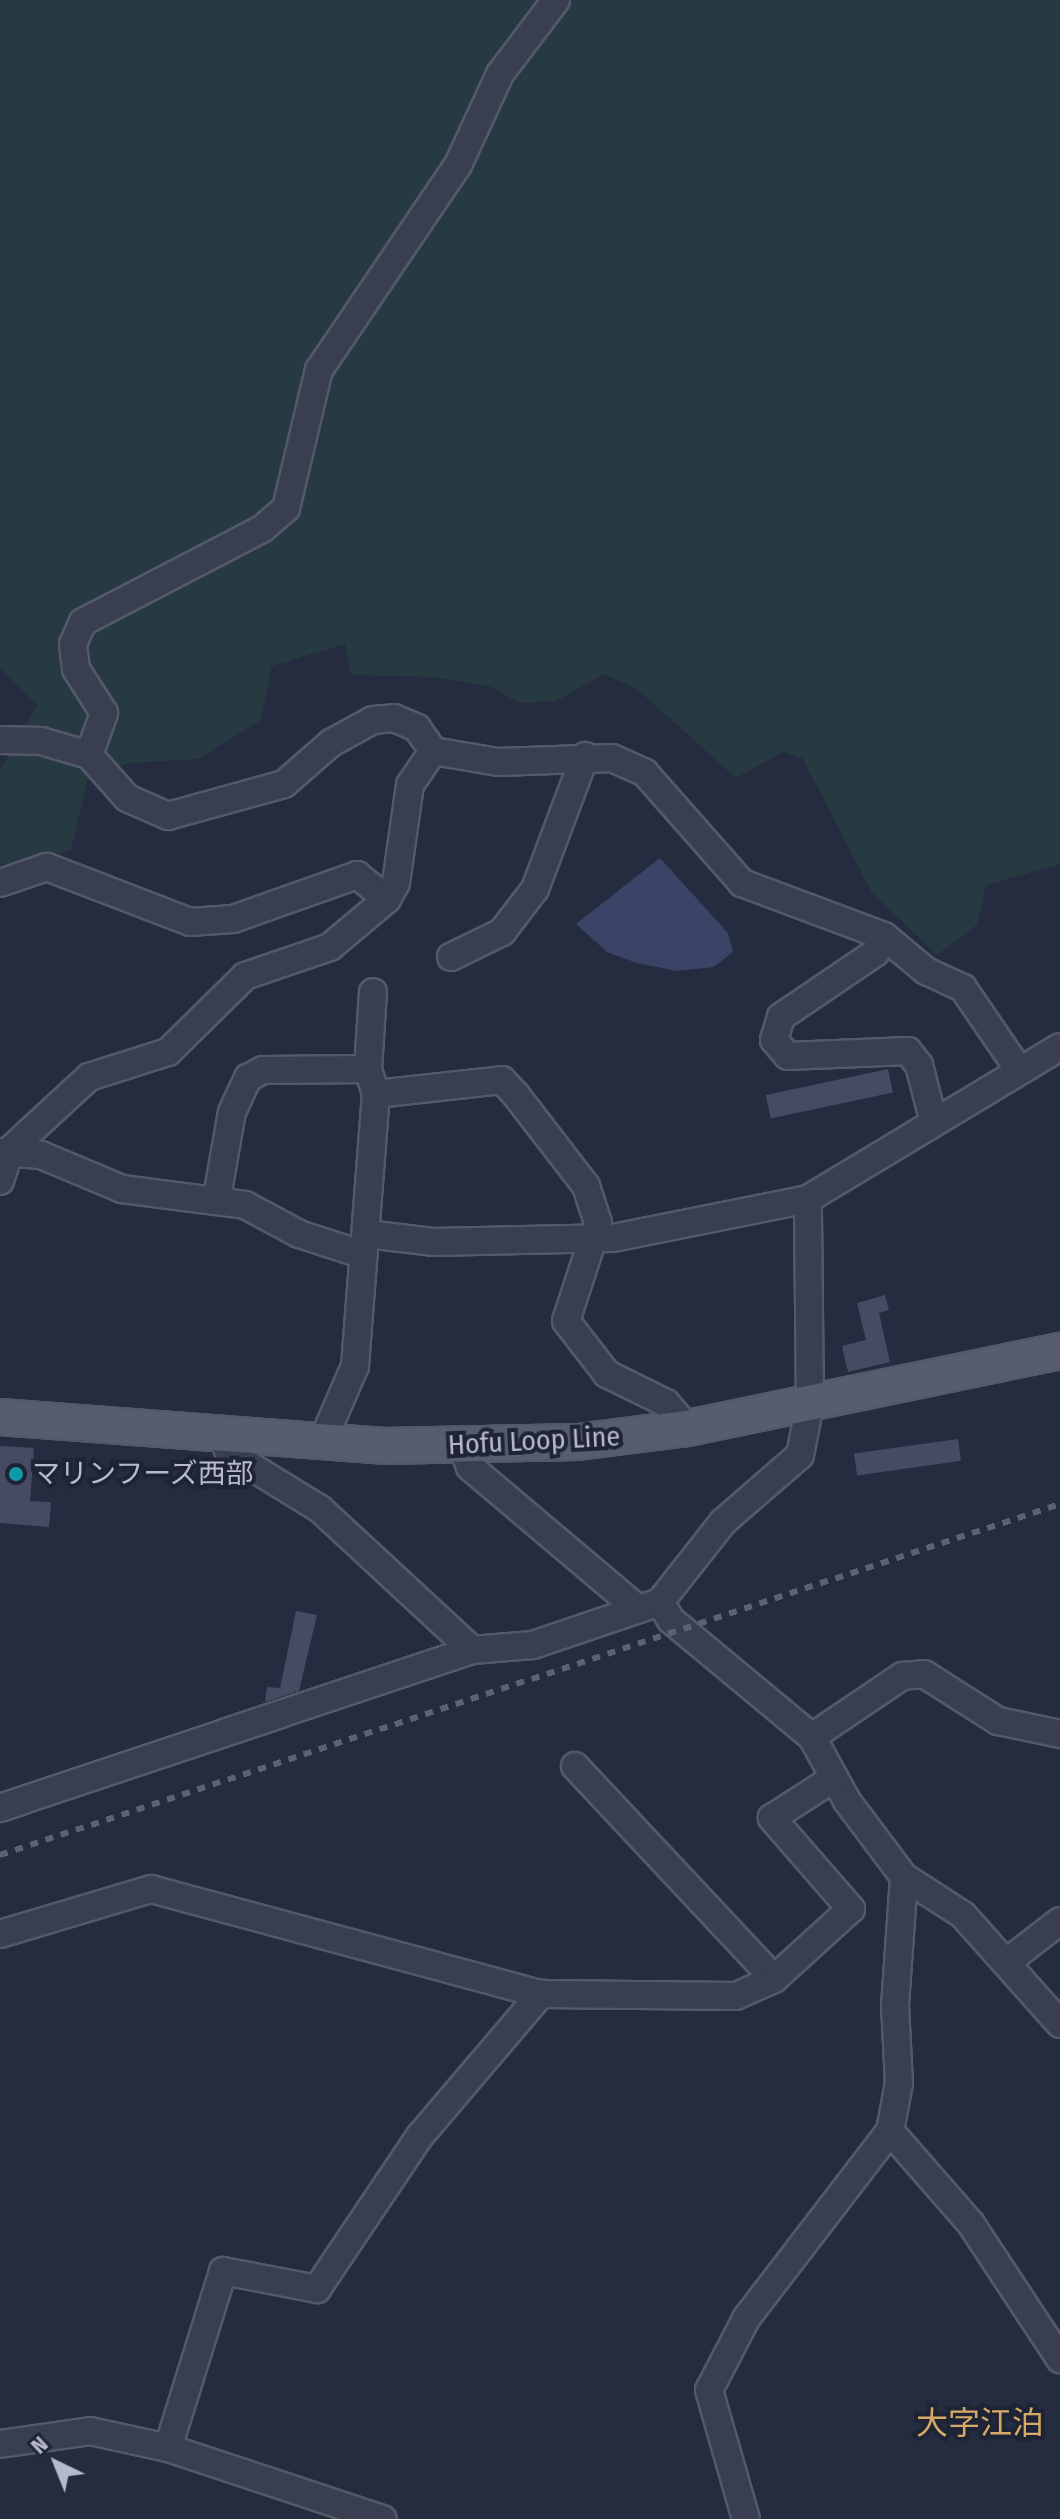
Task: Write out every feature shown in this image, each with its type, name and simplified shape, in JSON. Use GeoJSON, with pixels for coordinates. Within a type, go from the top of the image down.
{"type":"FeatureCollection","features":[{"type":"Feature","properties":{"kind":"main road","name":"Hofu Loop Line"},"geometry":{"type":"LineString","coordinates":[[0,1417],[223,1436],[463,1447],[688,1428],[1060,1351]]}},
{"type":"Feature","properties":{"kind":"street"},"geometry":{"type":"LineString","coordinates":[[89,755],[104,713],[76,669],[73,644],[83,622],[262,529],[286,508],[319,370],[458,165],[500,74],[556,0]]}},
{"type":"Feature","properties":{"kind":"street"},"geometry":{"type":"LineString","coordinates":[[0,740],[41,741],[89,755],[127,798],[168,816],[284,784],[339,737],[373,720],[394,718],[417,728],[433,751],[498,762],[585,756],[612,758],[645,773],[742,883],[884,936],[976,1000],[1019,1070]]}},
{"type":"Feature","properties":{"kind":"street"},"geometry":{"type":"LineString","coordinates":[[0,759],[31,752],[41,741]]}},
{"type":"Feature","properties":{"kind":"street"},"geometry":{"type":"LineString","coordinates":[[0,1181],[5,1151],[89,1077],[168,1052],[245,976],[330,947],[387,899],[410,785],[433,751]]}},
{"type":"Feature","properties":{"kind":"street"},"geometry":{"type":"LineString","coordinates":[[451,957],[502,932],[535,889],[585,756]]}},
{"type":"Feature","properties":{"kind":"street"},"geometry":{"type":"LineString","coordinates":[[0,883],[57,869],[190,922],[233,919],[357,875],[387,899]]}},
{"type":"Feature","properties":{"kind":"street"},"geometry":{"type":"LineString","coordinates":[[884,936],[875,953],[781,1017],[774,1040],[788,1056],[908,1051],[919,1065],[933,1119]]}},
{"type":"Feature","properties":{"kind":"street"},"geometry":{"type":"LineString","coordinates":[[322,1442],[355,1366],[365,1244],[373,992]]}},
{"type":"Feature","properties":{"kind":"street"},"geometry":{"type":"LineString","coordinates":[[5,1151],[41,1155],[122,1189],[217,1197],[365,1244],[595,1239],[808,1199],[898,1151],[933,1119],[1060,1047]]}},
{"type":"Feature","properties":{"kind":"street"},"geometry":{"type":"LineString","coordinates":[[217,1197],[232,1112],[248,1078],[263,1070],[372,1082],[502,1080],[586,1186],[595,1239],[566,1321],[607,1374],[666,1403],[688,1428]]}},
{"type":"Feature","properties":{"kind":"street"},"geometry":{"type":"LineString","coordinates":[[0,1808],[472,1650],[533,1645],[649,1605],[723,1522],[800,1455],[810,1404],[808,1199]]}},
{"type":"Feature","properties":{"kind":"street"},"geometry":{"type":"LineString","coordinates":[[223,1436],[229,1453],[320,1509],[472,1650]]}},
{"type":"Feature","properties":{"kind":"street"},"geometry":{"type":"LineString","coordinates":[[463,1447],[470,1467],[671,1620],[812,1737],[834,1778],[904,1877],[953,1907],[1007,1962],[1060,2024]]}},
{"type":"Feature","properties":{"kind":"street"},"geometry":{"type":"LineString","coordinates":[[812,1737],[902,1676],[924,1674],[998,1721],[1057,1729]]}},
{"type":"Feature","properties":{"kind":"street"},"geometry":{"type":"LineString","coordinates":[[575,1766],[774,1979]]}},
{"type":"Feature","properties":{"kind":"street"},"geometry":{"type":"LineString","coordinates":[[0,1934],[151,1889],[541,1994],[736,1996],[774,1979],[851,1909],[772,1818],[834,1778]]}},
{"type":"Feature","properties":{"kind":"street"},"geometry":{"type":"LineString","coordinates":[[746,2519],[714,2427],[709,2390],[716,2365],[890,2131],[899,2083],[895,2005],[904,1877]]}},
{"type":"Feature","properties":{"kind":"street"},"geometry":{"type":"LineString","coordinates":[[1007,1962],[1060,1921]]}},
{"type":"Feature","properties":{"kind":"street"},"geometry":{"type":"LineString","coordinates":[[168,2448],[223,2271],[317,2289],[420,2136],[541,1994]]}},
{"type":"Feature","properties":{"kind":"street"},"geometry":{"type":"LineString","coordinates":[[890,2131],[971,2224],[1060,2359]]}},
{"type":"Feature","properties":{"kind":"street"},"geometry":{"type":"LineString","coordinates":[[0,2444],[90,2431],[168,2448],[383,2519]]}},
{"type":"Feature","properties":{"kind":"shaded area"},"geometry":{"type":"Polygon","coordinates":[[[0,0],[1060,0],[1060,864],[986,885],[977,925],[937,955],[872,893],[803,759],[783,752],[736,778],[637,689],[604,674],[556,701],[520,703],[491,687],[431,677],[351,675],[345,644],[272,666],[261,720],[199,759],[130,763],[88,779],[71,850],[0,865],[0,770],[37,705],[0,668],[0,0]]]}},
{"type":"Feature","properties":{"kind":"water"},"geometry":{"type":"Polygon","coordinates":[[[660,858],[728,933],[733,952],[714,967],[677,971],[637,963],[607,952],[576,924],[660,858]]]}},
{"type":"Feature","properties":{"kind":"building"},"geometry":{"type":"Polygon","coordinates":[[[888,1069],[893,1092],[771,1118],[766,1095],[888,1069]]]}},
{"type":"Feature","properties":{"kind":"building"},"geometry":{"type":"Polygon","coordinates":[[[885,1295],[889,1310],[879,1313],[890,1362],[848,1372],[842,1346],[866,1340],[857,1303],[885,1295]]]}},
{"type":"Feature","properties":{"kind":"building"},"geometry":{"type":"Polygon","coordinates":[[[958,1439],[961,1461],[857,1475],[854,1454],[958,1439]]]}},
{"type":"Feature","properties":{"kind":"building","name":"マリンフーズ西部"},"geometry":{"type":"Polygon","coordinates":[[[0,1446],[34,1448],[30,1501],[51,1502],[49,1527],[0,1523],[0,1446]]]}},
{"type":"Feature","properties":{"kind":"building"},"geometry":{"type":"Polygon","coordinates":[[[296,1611],[317,1615],[299,1691],[265,1702],[267,1687],[280,1688],[296,1611]]]}},
{"type":"Feature","properties":{"kind":"railway"},"geometry":{"type":"LineString","coordinates":[[0,1855],[1060,1504]]}},
{"type":"Feature","properties":{"kind":"place","name":"マリンフーズ西部"},"geometry":{"type":"Point","coordinates":[16,1474]}},
{"type":"Feature","properties":{"kind":"district","name":"大字江泊"},"geometry":{"type":"Point","coordinates":[980,2423]}}]}
